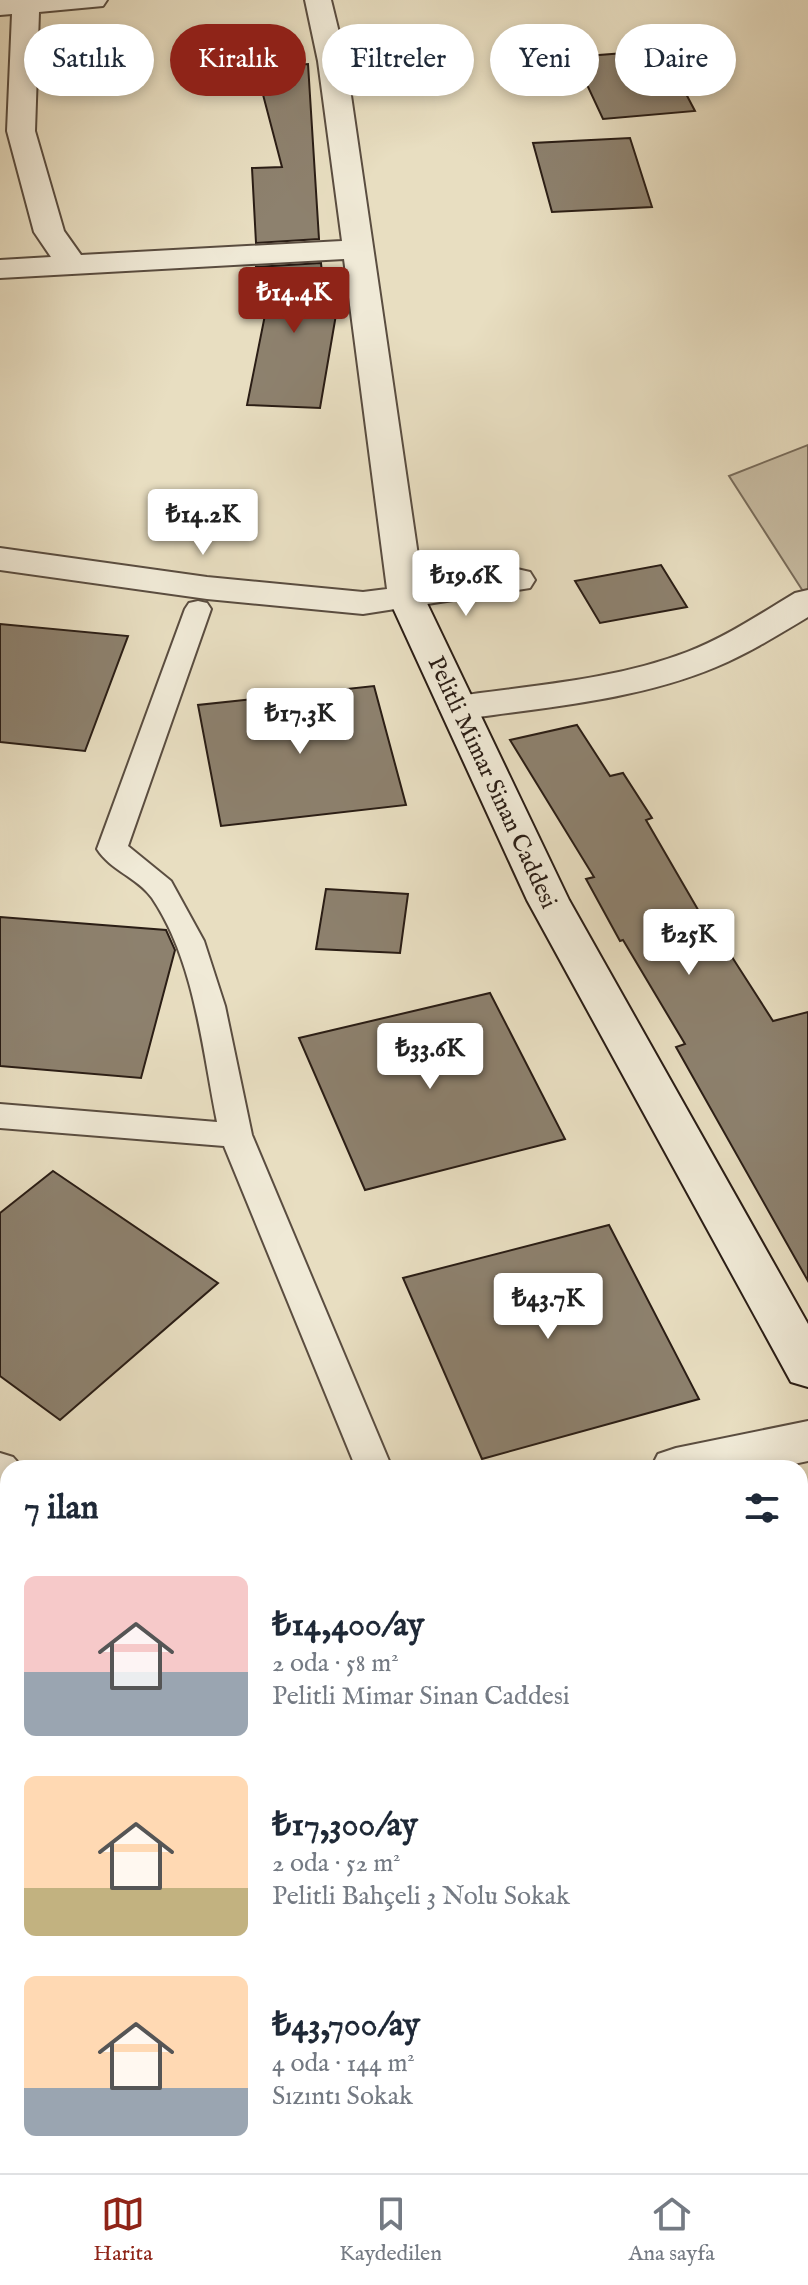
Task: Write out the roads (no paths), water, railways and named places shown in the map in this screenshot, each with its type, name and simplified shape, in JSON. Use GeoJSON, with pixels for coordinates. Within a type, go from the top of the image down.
{"type":"FeatureCollection","features":[{"type":"Feature","properties":{"kind":"street"},"geometry":{"type":"LineString","coordinates":[[72,264],[49,232],[21,131],[13,6],[94,0]]}},
{"type":"Feature","properties":{"kind":"street","name":"Pelitli Mimar Sinan Caddesi"},"geometry":{"type":"LineString","coordinates":[[318,0],[332,61],[406,597],[548,900],[808,1368]]}},
{"type":"Feature","properties":{"kind":"street"},"geometry":{"type":"LineString","coordinates":[[0,269],[358,249]]}},
{"type":"Feature","properties":{"kind":"street"},"geometry":{"type":"LineString","coordinates":[[0,559],[207,588],[347,601],[406,597],[517,580]]}},
{"type":"Feature","properties":{"kind":"street"},"geometry":{"type":"LineString","coordinates":[[458,708],[620,682],[683,665],[732,646],[808,601]]}},
{"type":"Feature","properties":{"kind":"street"},"geometry":{"type":"LineString","coordinates":[[715,1460],[808,1441]]}},
{"type":"Feature","properties":{"kind":"lane"},"geometry":{"type":"LineString","coordinates":[[198,609],[112,849],[159,886],[181,924],[206,995],[236,1135],[371,1460]]}},
{"type":"Feature","properties":{"kind":"lane"},"geometry":{"type":"LineString","coordinates":[[0,1116],[236,1135]]}}]}
